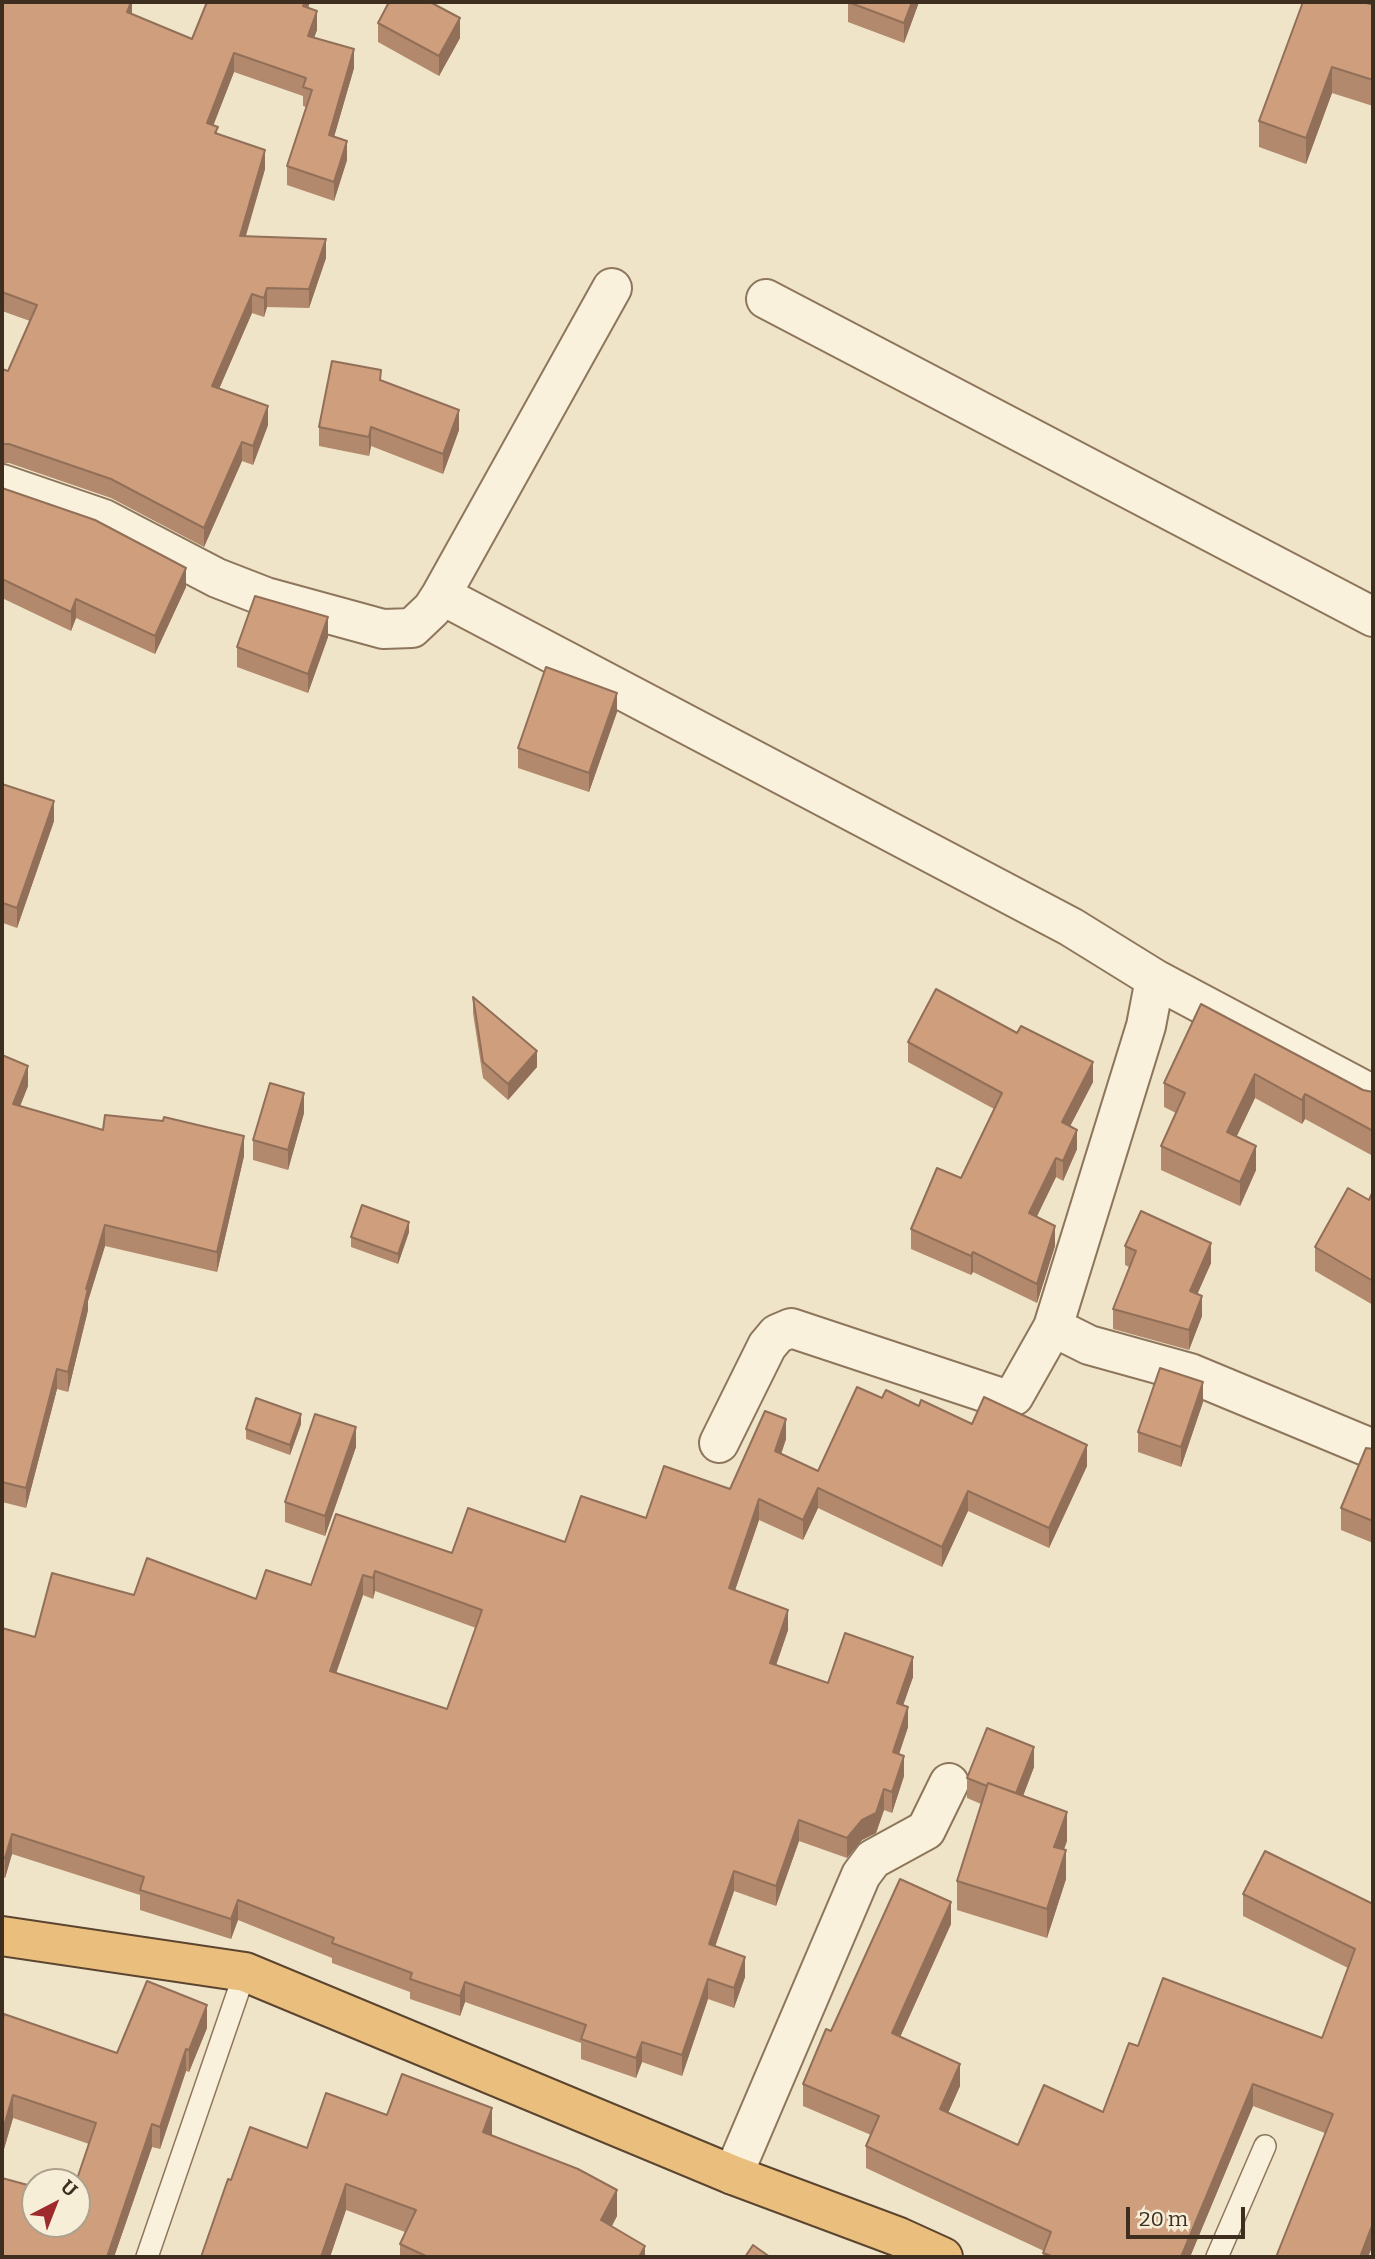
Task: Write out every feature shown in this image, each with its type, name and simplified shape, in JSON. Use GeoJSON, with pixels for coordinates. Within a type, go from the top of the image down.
{"type":"FeatureCollection","features":[{"type":"Feature","properties":{"kind":"highway"},"geometry":{"type":"LineString","coordinates":[[2,1936],[245,1972],[733,2175],[893,2247],[943,2257]]}},
{"type":"Feature","properties":{"kind":"street"},"geometry":{"type":"LineString","coordinates":[[2,484],[104,519],[218,578],[266,597],[383,629],[412,628],[432,610],[441,595],[612,288]]}},
{"type":"Feature","properties":{"kind":"street"},"geometry":{"type":"LineString","coordinates":[[766,299],[1373,617]]}},
{"type":"Feature","properties":{"kind":"street"},"geometry":{"type":"LineString","coordinates":[[441,595],[1071,927],[1156,979],[1373,1095]]}},
{"type":"Feature","properties":{"kind":"street"},"geometry":{"type":"LineString","coordinates":[[719,1443],[767,1346],[777,1334],[791,1328],[1005,1399],[1014,1396],[1053,1327],[1146,1026],[1156,979]]}},
{"type":"Feature","properties":{"kind":"street"},"geometry":{"type":"LineString","coordinates":[[1053,1327],[1089,1345],[1190,1373],[1373,1450]]}},
{"type":"Feature","properties":{"kind":"street"},"geometry":{"type":"LineString","coordinates":[[733,2175],[861,1875],[873,1859],[926,1830],[949,1783]]}},
{"type":"Feature","properties":{"kind":"lane"},"geometry":{"type":"LineString","coordinates":[[147,2257],[245,1972]]}},
{"type":"Feature","properties":{"kind":"lane"},"geometry":{"type":"LineString","coordinates":[[1217,2257],[1265,2146]]}},
{"type":"Feature","properties":{"kind":"building"},"geometry":{"type":"Polygon","coordinates":[[[2,2],[131,2],[127,12],[192,39],[207,2],[305,2],[303,6],[317,11],[308,36],[354,49],[329,135],[347,141],[334,182],[287,166],[312,90],[303,87],[306,78],[234,53],[207,123],[218,127],[215,133],[265,150],[240,236],[326,239],[309,289],[267,288],[264,298],[252,294],[212,386],[268,406],[253,446],[242,442],[204,528],[111,479],[9,444],[2,444],[2,369],[8,371],[37,305],[2,292],[2,2]]]}},
{"type":"Feature","properties":{"kind":"building"},"geometry":{"type":"Polygon","coordinates":[[[389,2],[430,2],[460,18],[439,56],[378,23],[389,2]]]}},
{"type":"Feature","properties":{"kind":"building"},"geometry":{"type":"Polygon","coordinates":[[[848,2],[912,2],[904,23],[848,2]]]}},
{"type":"Feature","properties":{"kind":"building"},"geometry":{"type":"Polygon","coordinates":[[[1303,2],[1363,2],[1373,5],[1373,80],[1332,67],[1306,138],[1259,121],[1303,2]]]}},
{"type":"Feature","properties":{"kind":"building"},"geometry":{"type":"Polygon","coordinates":[[[332,361],[381,370],[380,380],[459,410],[443,454],[371,427],[369,437],[319,427],[332,361]]]}},
{"type":"Feature","properties":{"kind":"building"},"geometry":{"type":"Polygon","coordinates":[[[2,488],[95,520],[186,568],[155,636],[76,599],[71,612],[2,579],[2,488]]]}},
{"type":"Feature","properties":{"kind":"building"},"geometry":{"type":"Polygon","coordinates":[[[255,596],[328,617],[308,674],[237,647],[255,596]]]}},
{"type":"Feature","properties":{"kind":"building"},"geometry":{"type":"Polygon","coordinates":[[[546,667],[617,693],[589,773],[518,748],[546,667]]]}},
{"type":"Feature","properties":{"kind":"building"},"geometry":{"type":"Polygon","coordinates":[[[2,784],[54,801],[17,908],[3,903],[2,906],[2,784]]]}},
{"type":"Feature","properties":{"kind":"building"},"geometry":{"type":"Polygon","coordinates":[[[936,989],[1017,1033],[1021,1026],[1093,1062],[1062,1122],[1077,1130],[1063,1161],[1056,1158],[1029,1213],[1055,1226],[1037,1284],[973,1252],[971,1256],[911,1229],[937,1168],[961,1178],[1002,1093],[908,1042],[936,989]]]}},
{"type":"Feature","properties":{"kind":"building"},"geometry":{"type":"Polygon","coordinates":[[[473,997],[537,1051],[508,1084],[483,1062],[473,997]]]}},
{"type":"Feature","properties":{"kind":"building"},"geometry":{"type":"Polygon","coordinates":[[[1201,1004],[1363,1090],[1373,1092],[1373,1131],[1305,1094],[1302,1100],[1255,1074],[1227,1132],[1256,1146],[1240,1182],[1161,1146],[1185,1093],[1164,1083],[1201,1004]]]}},
{"type":"Feature","properties":{"kind":"building"},"geometry":{"type":"Polygon","coordinates":[[[2,1055],[28,1066],[13,1104],[103,1130],[105,1115],[163,1121],[164,1117],[244,1136],[217,1252],[105,1225],[86,1289],[68,1372],[57,1369],[26,1488],[2,1482],[2,1055]]]}},
{"type":"Feature","properties":{"kind":"building"},"geometry":{"type":"Polygon","coordinates":[[[270,1083],[304,1093],[288,1150],[253,1140],[270,1083]]]}},
{"type":"Feature","properties":{"kind":"building"},"geometry":{"type":"Polygon","coordinates":[[[1348,1188],[1369,1200],[1373,1191],[1373,1281],[1315,1247],[1348,1188]]]}},
{"type":"Feature","properties":{"kind":"building"},"geometry":{"type":"Polygon","coordinates":[[[362,1205],[409,1222],[398,1254],[351,1237],[362,1205]]]}},
{"type":"Feature","properties":{"kind":"building"},"geometry":{"type":"Polygon","coordinates":[[[1141,1211],[1211,1243],[1190,1291],[1202,1296],[1189,1330],[1113,1309],[1136,1251],[1125,1246],[1141,1211]]]}},
{"type":"Feature","properties":{"kind":"building"},"geometry":{"type":"Polygon","coordinates":[[[1160,1368],[1203,1382],[1181,1447],[1138,1432],[1160,1368]]]}},
{"type":"Feature","properties":{"kind":"building"},"geometry":{"type":"Polygon","coordinates":[[[857,1387],[882,1398],[886,1390],[919,1406],[921,1400],[972,1424],[984,1397],[1087,1445],[1049,1528],[968,1491],[942,1547],[818,1488],[803,1520],[759,1499],[729,1588],[788,1610],[770,1663],[828,1683],[845,1633],[913,1657],[897,1703],[908,1707],[893,1752],[904,1756],[892,1792],[884,1789],[876,1813],[862,1820],[847,1838],[799,1820],[776,1886],[734,1871],[709,1944],[745,1957],[734,1988],[708,1979],[682,2055],[642,2042],[636,2058],[581,2039],[586,2025],[465,1982],[460,1996],[410,1979],[412,1973],[332,1943],[334,1938],[238,1900],[231,1919],[140,1890],[144,1877],[12,1834],[5,1858],[2,1857],[2,1628],[35,1637],[52,1573],[134,1595],[147,1558],[256,1599],[266,1570],[311,1585],[336,1514],[452,1553],[468,1508],[565,1542],[581,1496],[646,1518],[664,1466],[730,1489],[765,1411],[786,1419],[775,1451],[818,1471],[857,1387]],[[375,1571],[373,1578],[363,1575],[330,1671],[447,1709],[482,1610],[375,1571]]]}},
{"type":"Feature","properties":{"kind":"building"},"geometry":{"type":"Polygon","coordinates":[[[256,1398],[301,1414],[290,1445],[246,1429],[256,1398]]]}},
{"type":"Feature","properties":{"kind":"building"},"geometry":{"type":"Polygon","coordinates":[[[315,1414],[356,1427],[325,1516],[285,1502],[315,1414]]]}},
{"type":"Feature","properties":{"kind":"building"},"geometry":{"type":"Polygon","coordinates":[[[1366,1448],[1373,1449],[1373,1521],[1341,1508],[1366,1448]]]}},
{"type":"Feature","properties":{"kind":"building"},"geometry":{"type":"Polygon","coordinates":[[[987,1728],[1034,1747],[1016,1793],[967,1778],[987,1728]]]}},
{"type":"Feature","properties":{"kind":"building"},"geometry":{"type":"Polygon","coordinates":[[[988,1783],[1067,1812],[1054,1847],[1066,1850],[1047,1909],[957,1881],[988,1783]]]}},
{"type":"Feature","properties":{"kind":"building"},"geometry":{"type":"Polygon","coordinates":[[[1265,1851],[1373,1904],[1373,2223],[1360,2257],[1276,2257],[1333,2114],[1253,2084],[1181,2257],[1054,2257],[1043,2253],[1051,2232],[866,2146],[879,2116],[803,2084],[826,2029],[831,2031],[900,1879],[951,1902],[892,2033],[960,2064],[940,2109],[1018,2145],[1044,2085],[1103,2112],[1129,2043],[1138,2046],[1163,1978],[1322,2038],[1355,1949],[1243,1894],[1265,1851]]]}},
{"type":"Feature","properties":{"kind":"building"},"geometry":{"type":"Polygon","coordinates":[[[147,1981],[207,2005],[189,2050],[186,2049],[160,2127],[152,2124],[107,2257],[2,2257],[2,2178],[21,2183],[21,2238],[91,2238],[91,2168],[81,2168],[96,2123],[13,2095],[2,2133],[4,2014],[117,2053],[147,1981]]]}},
{"type":"Feature","properties":{"kind":"building"},"geometry":{"type":"Polygon","coordinates":[[[402,2074],[492,2108],[483,2132],[578,2169],[617,2190],[601,2220],[645,2246],[639,2257],[428,2257],[400,2244],[416,2210],[346,2184],[321,2257],[201,2257],[228,2179],[231,2180],[250,2127],[307,2148],[326,2093],[387,2115],[402,2074]]]}},
{"type":"Feature","properties":{"kind":"building"},"geometry":{"type":"Polygon","coordinates":[[[753,2245],[770,2257],[745,2257],[753,2245]]]}}]}
